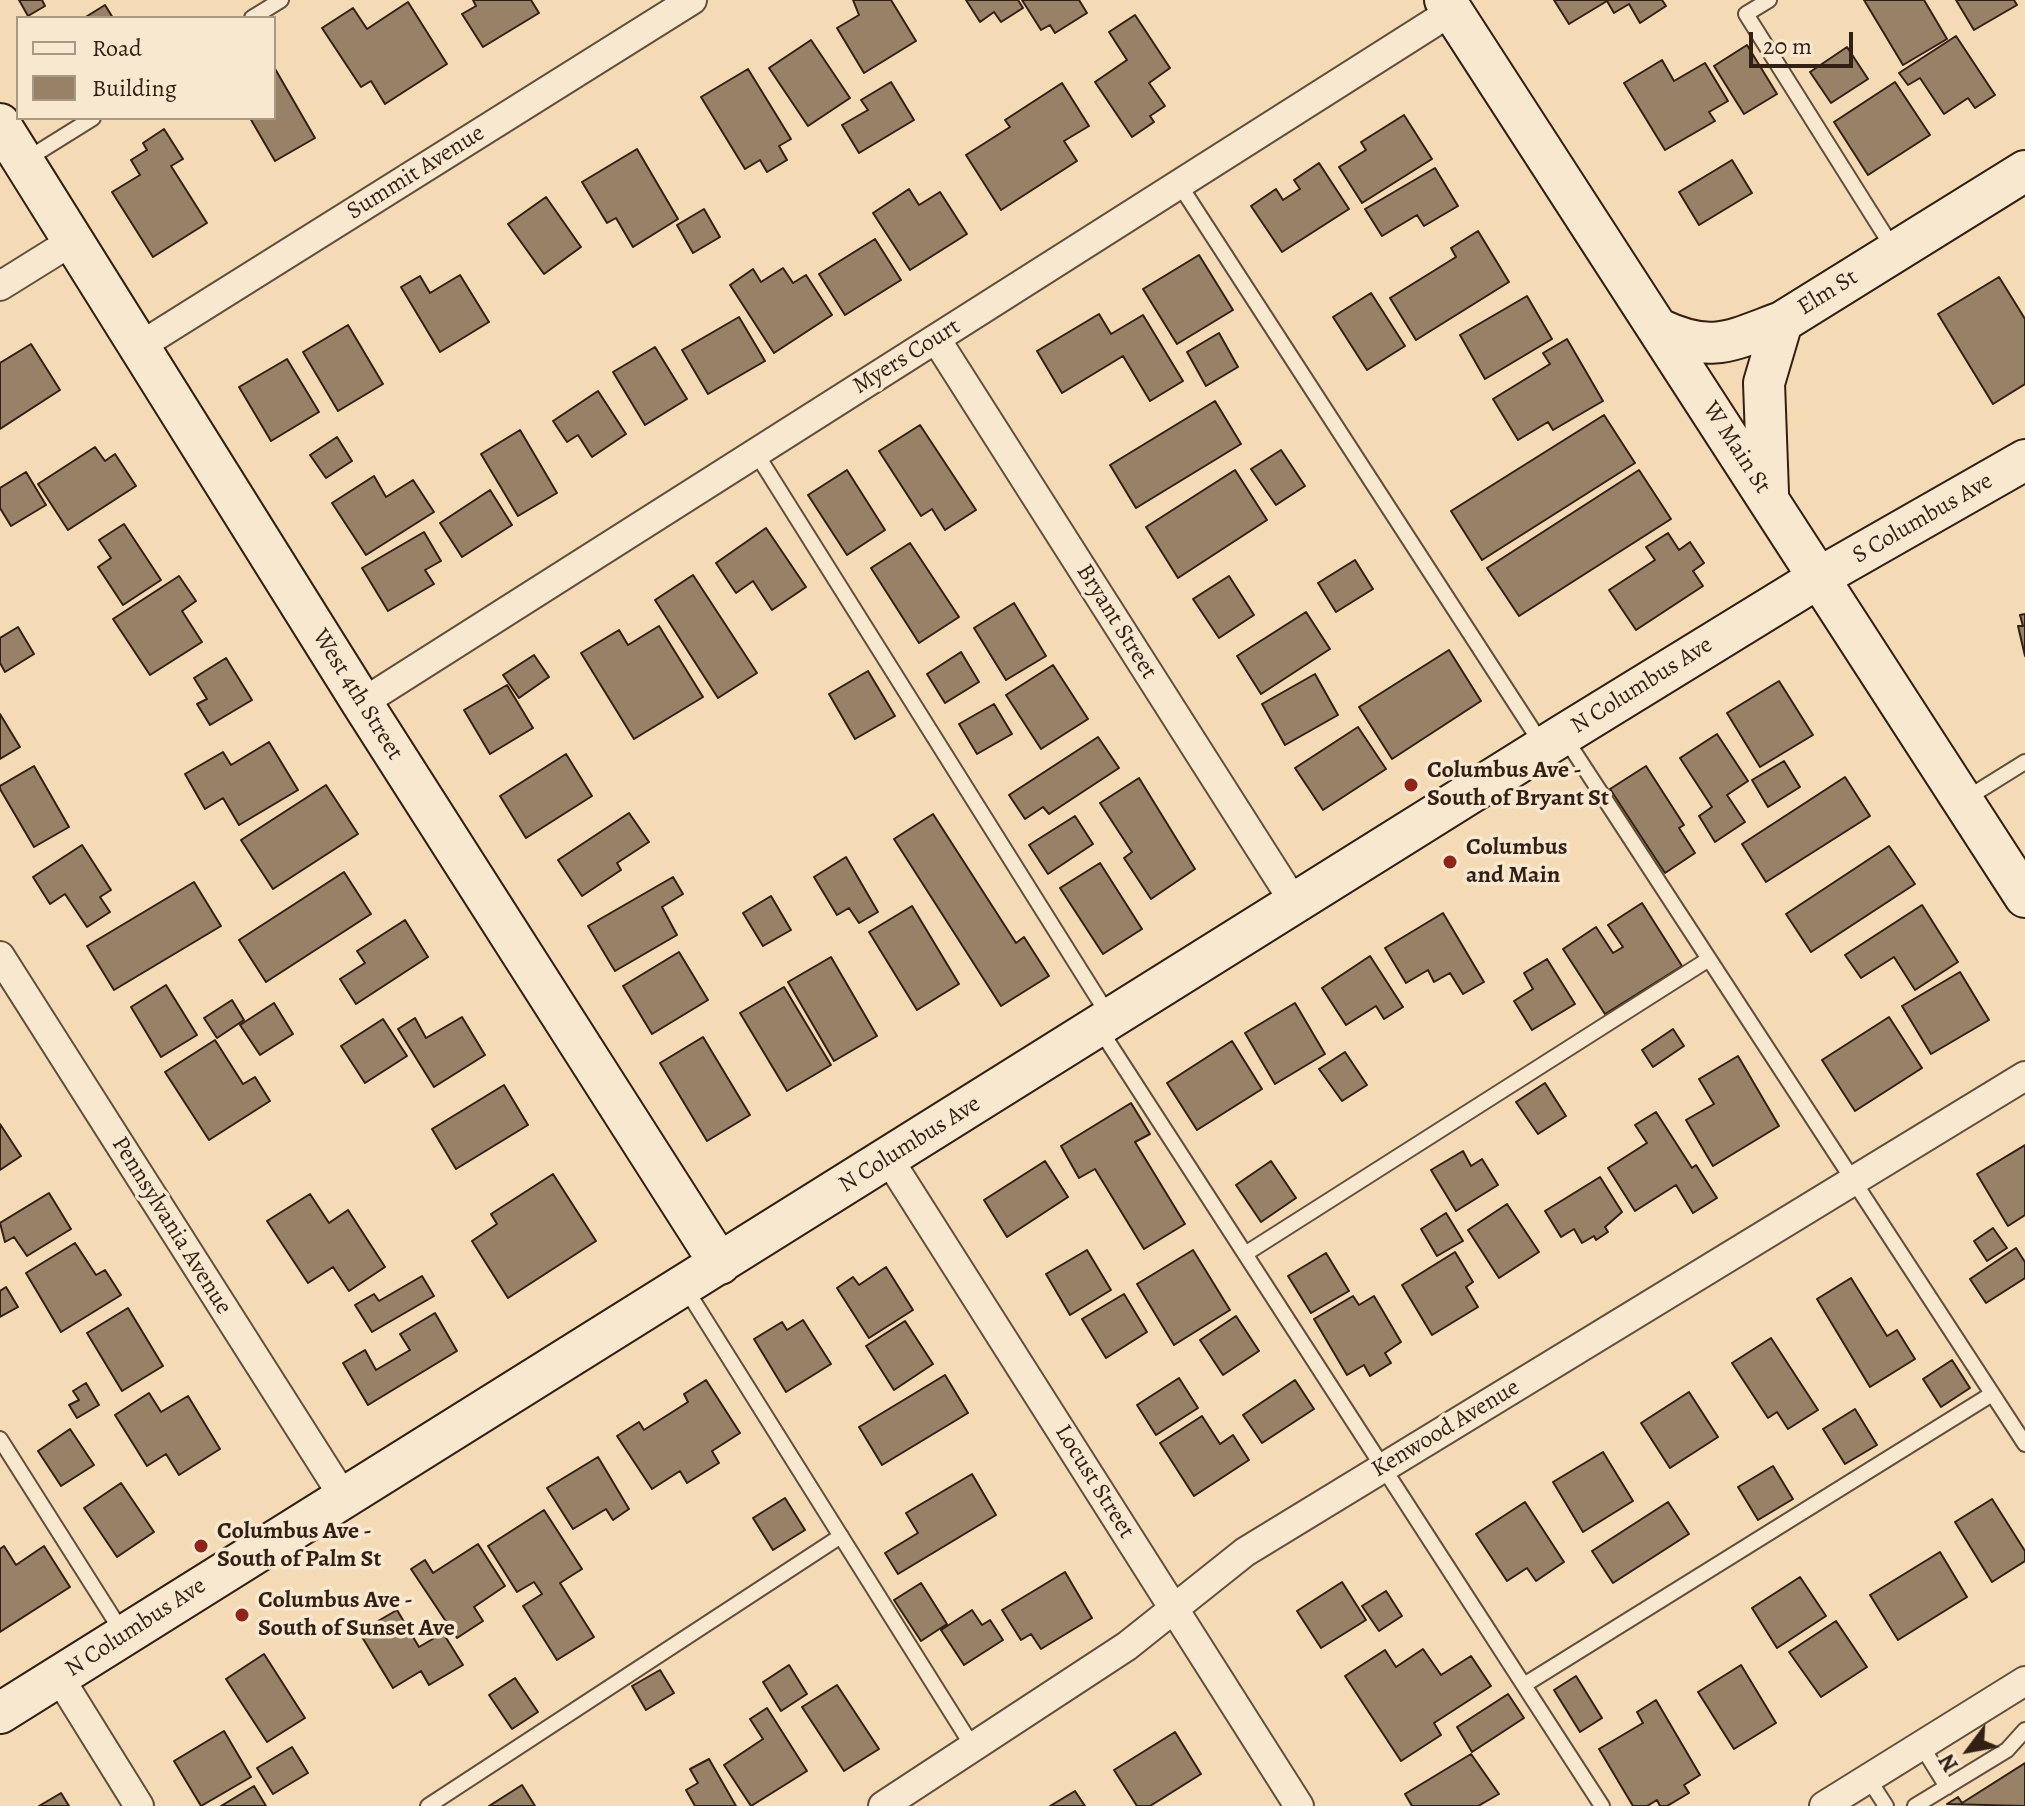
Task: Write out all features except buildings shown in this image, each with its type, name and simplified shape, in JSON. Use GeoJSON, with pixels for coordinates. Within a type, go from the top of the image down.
{"type":"FeatureCollection","features":[{"type":"Feature","properties":{"kind":"main road","name":"W Main St"},"geometry":{"type":"LineString","coordinates":[[1448,5],[2025,897]]}},
{"type":"Feature","properties":{"kind":"main road","name":"West 4th Street"},"geometry":{"type":"LineString","coordinates":[[0,124],[362,703],[720,1264]]}},
{"type":"Feature","properties":{"kind":"main road","name":"Elm St"},"geometry":{"type":"LineString","coordinates":[[1768,497],[1764,383],[1782,322],[2025,171]]}},
{"type":"Feature","properties":{"kind":"main road"},"geometry":{"type":"LineString","coordinates":[[1659,329],[1689,344],[1720,343],[1782,322]]}},
{"type":"Feature","properties":{"kind":"main road","name":"S Columbus Ave"},"geometry":{"type":"LineString","coordinates":[[1820,577],[2025,460]]}},
{"type":"Feature","properties":{"kind":"main road","name":"N Columbus Ave"},"geometry":{"type":"LineString","coordinates":[[0,1713],[343,1496],[1296,905],[1553,740],[1820,577]]}},
{"type":"Feature","properties":{"kind":"street","name":"Summit Avenue"},"geometry":{"type":"LineString","coordinates":[[140,346],[692,0]]}},
{"type":"Feature","properties":{"kind":"street","name":"Myers Court"},"geometry":{"type":"LineString","coordinates":[[362,703],[1179,184],[1448,5]]}},
{"type":"Feature","properties":{"kind":"street"},"geometry":{"type":"LineString","coordinates":[[0,286],[74,240]]}},
{"type":"Feature","properties":{"kind":"street","name":"Bryant Street"},"geometry":{"type":"LineString","coordinates":[[936,339],[1296,905]]}},
{"type":"Feature","properties":{"kind":"street","name":"Pennsylvania Avenue"},"geometry":{"type":"LineString","coordinates":[[0,956],[343,1496]]}},
{"type":"Feature","properties":{"kind":"street","name":"Kenwood Avenue"},"geometry":{"type":"LineString","coordinates":[[883,1806],[1127,1646],[1173,1606],[1245,1552],[2025,1076]]}},
{"type":"Feature","properties":{"kind":"street","name":"Locust Street"},"geometry":{"type":"LineString","coordinates":[[888,1158],[1299,1806]]}},
{"type":"Feature","properties":{"kind":"street"},"geometry":{"type":"LineString","coordinates":[[59,1677],[139,1806]]}},
{"type":"Feature","properties":{"kind":"street"},"geometry":{"type":"LineString","coordinates":[[1824,1806],[2025,1681]]}},
{"type":"Feature","properties":{"kind":"lane"},"geometry":{"type":"LineString","coordinates":[[255,16],[281,0]]}},
{"type":"Feature","properties":{"kind":"lane"},"geometry":{"type":"LineString","coordinates":[[1769,0],[1746,14],[1895,252]]}},
{"type":"Feature","properties":{"kind":"lane"},"geometry":{"type":"LineString","coordinates":[[24,161],[90,120]]}},
{"type":"Feature","properties":{"kind":"lane"},"geometry":{"type":"LineString","coordinates":[[1179,184],[1553,740],[1709,959],[2025,1444]]}},
{"type":"Feature","properties":{"kind":"lane"},"geometry":{"type":"LineString","coordinates":[[756,453],[1245,1254],[1602,1806]]}},
{"type":"Feature","properties":{"kind":"lane"},"geometry":{"type":"LineString","coordinates":[[1963,800],[2025,762]]}},
{"type":"Feature","properties":{"kind":"lane"},"geometry":{"type":"LineString","coordinates":[[1245,1254],[1709,959]]}},
{"type":"Feature","properties":{"kind":"lane"},"geometry":{"type":"LineString","coordinates":[[684,1286],[973,1747]]}},
{"type":"Feature","properties":{"kind":"lane"},"geometry":{"type":"LineString","coordinates":[[1524,1685],[1992,1394]]}},
{"type":"Feature","properties":{"kind":"lane"},"geometry":{"type":"LineString","coordinates":[[0,1439],[124,1635]]}},
{"type":"Feature","properties":{"kind":"lane"},"geometry":{"type":"LineString","coordinates":[[428,1806],[841,1536]]}},
{"type":"Feature","properties":{"kind":"lane"},"geometry":{"type":"LineString","coordinates":[[1915,1806],[2007,1750],[2025,1730]]}},
{"type":"Feature","properties":{"kind":"lane"},"geometry":{"type":"LineString","coordinates":[[1921,1745],[1947,1787]]}},
{"type":"Feature","properties":{"kind":"lane"},"geometry":{"type":"LineString","coordinates":[[1868,1778],[1886,1806]]}},
{"type":"Feature","properties":{"kind":"place","name":"Columbus Ave - South of Bryant St"},"geometry":{"type":"Point","coordinates":[1411,785]}},
{"type":"Feature","properties":{"kind":"place","name":"Columbus and Main"},"geometry":{"type":"Point","coordinates":[1450,862]}},
{"type":"Feature","properties":{"kind":"place","name":"Columbus Ave - South of Palm St"},"geometry":{"type":"Point","coordinates":[201,1546]}},
{"type":"Feature","properties":{"kind":"place","name":"Columbus Ave - South of Sunset Ave"},"geometry":{"type":"Point","coordinates":[242,1615]}}]}
